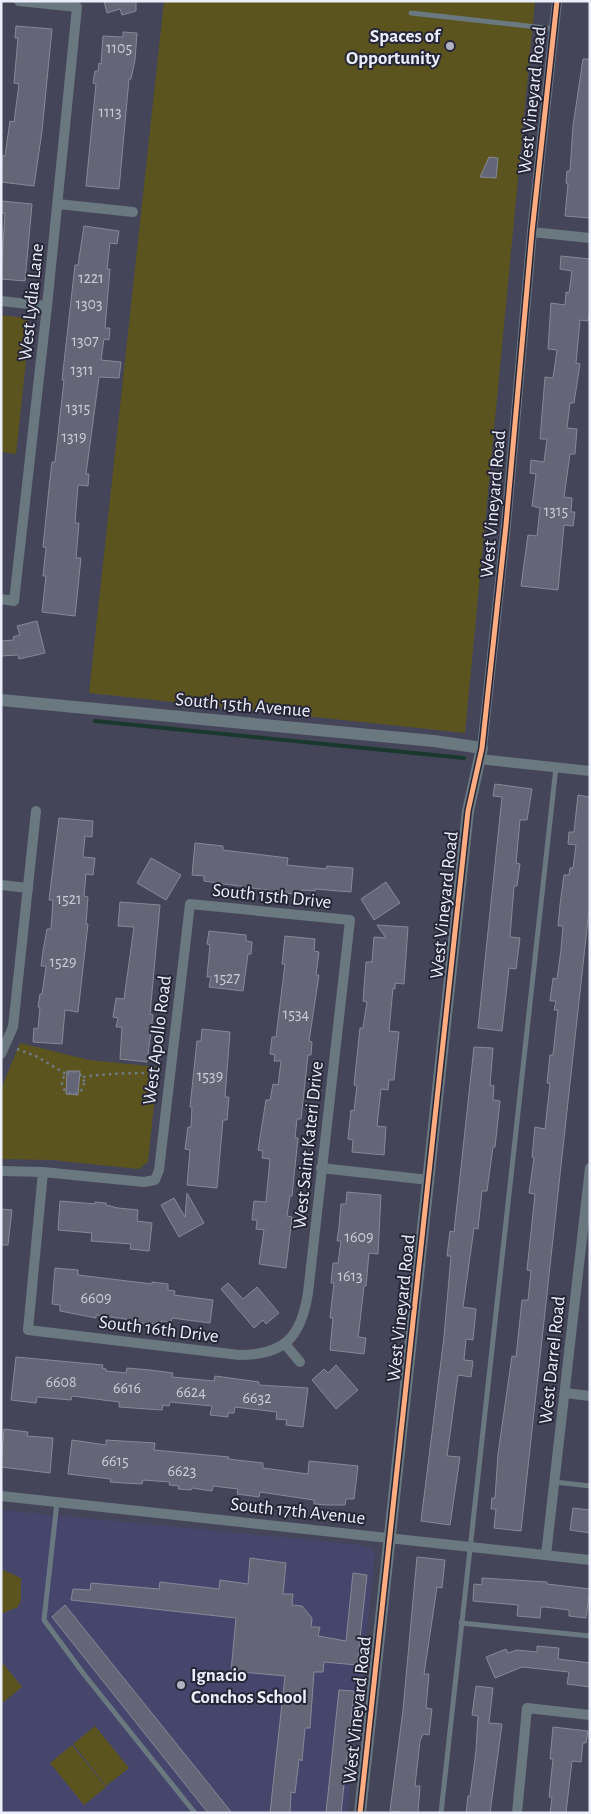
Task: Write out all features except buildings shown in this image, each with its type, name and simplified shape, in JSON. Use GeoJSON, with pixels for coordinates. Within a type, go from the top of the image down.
{"type":"FeatureCollection","features":[{"type":"Feature","properties":{"kind":"street","name":"West Lydia Lane"},"geometry":{"type":"LineString","coordinates":[[1,600],[14,601],[58,204],[77,7],[19,1]]}},
{"type":"Feature","properties":{"kind":"street","name":"West Vineyard Road"},"geometry":{"type":"LineString","coordinates":[[360,1813],[468,811],[480,753],[506,525],[532,232],[557,1]]}},
{"type":"Feature","properties":{"kind":"street"},"geometry":{"type":"LineString","coordinates":[[58,204],[133,212]]}},
{"type":"Feature","properties":{"kind":"street"},"geometry":{"type":"LineString","coordinates":[[532,232],[590,238]]}},
{"type":"Feature","properties":{"kind":"street"},"geometry":{"type":"LineString","coordinates":[[1,301],[47,306]]}},
{"type":"Feature","properties":{"kind":"street","name":"South 15th Avenue"},"geometry":{"type":"LineString","coordinates":[[1,700],[425,740],[480,753],[556,767],[590,771]]}},
{"type":"Feature","properties":{"kind":"street"},"geometry":{"type":"LineString","coordinates":[[1,1054],[13,1027],[36,811]]}},
{"type":"Feature","properties":{"kind":"street"},"geometry":{"type":"LineString","coordinates":[[1,885],[28,888]]}},
{"type":"Feature","properties":{"kind":"street","name":"South 15th Drive"},"geometry":{"type":"LineString","coordinates":[[190,904],[350,920]]}},
{"type":"Feature","properties":{"kind":"street","name":"West Apollo Road"},"geometry":{"type":"LineString","coordinates":[[43,1172],[144,1182],[155,1180],[159,1170],[190,904]]}},
{"type":"Feature","properties":{"kind":"street","name":"West Saint Kateri Drive"},"geometry":{"type":"LineString","coordinates":[[285,1344],[299,1328],[305,1314],[350,920]]}},
{"type":"Feature","properties":{"kind":"street"},"geometry":{"type":"LineString","coordinates":[[321,1168],[429,1180]]}},
{"type":"Feature","properties":{"kind":"street","name":"West Darrel Road"},"geometry":{"type":"LineString","coordinates":[[546,1555],[590,1168]]}},
{"type":"Feature","properties":{"kind":"street"},"geometry":{"type":"LineString","coordinates":[[1,1170],[43,1172]]}},
{"type":"Feature","properties":{"kind":"street","name":"South 16th Drive"},"geometry":{"type":"LineString","coordinates":[[43,1172],[28,1330],[239,1355],[270,1352],[285,1344]]}},
{"type":"Feature","properties":{"kind":"street"},"geometry":{"type":"LineString","coordinates":[[285,1344],[300,1362]]}},
{"type":"Feature","properties":{"kind":"street"},"geometry":{"type":"LineString","coordinates":[[565,1393],[590,1396]]}},
{"type":"Feature","properties":{"kind":"street","name":"South 17th Avenue"},"geometry":{"type":"LineString","coordinates":[[1,1496],[590,1560]]}},
{"type":"Feature","properties":{"kind":"street"},"geometry":{"type":"LineString","coordinates":[[517,1813],[527,1708],[590,1715]]}},
{"type":"Feature","properties":{"kind":"lane"},"geometry":{"type":"LineString","coordinates":[[410,13],[554,29]]}},
{"type":"Feature","properties":{"kind":"lane"},"geometry":{"type":"LineString","coordinates":[[441,1813],[556,767]]}},
{"type":"Feature","properties":{"kind":"lane"},"geometry":{"type":"LineString","coordinates":[[555,1482],[590,1486]]}},
{"type":"Feature","properties":{"kind":"lane"},"geometry":{"type":"LineString","coordinates":[[57,1501],[44,1620],[195,1813]]}},
{"type":"Feature","properties":{"kind":"lane"},"geometry":{"type":"LineString","coordinates":[[461,1623],[590,1636]]}},
{"type":"Feature","properties":{"kind":"path"},"geometry":{"type":"LineString","coordinates":[[17,1048],[36,1056],[66,1074],[75,1072],[82,1077],[109,1073],[135,1075],[159,1073]]}},
{"type":"Feature","properties":{"kind":"path"},"geometry":{"type":"LineString","coordinates":[[66,1074],[62,1081],[64,1089],[73,1094],[83,1088],[82,1077]]}},
{"type":"Feature","properties":{"kind":"shaded area"},"geometry":{"type":"Polygon","coordinates":[[[164,1],[535,1],[465,733],[89,693],[164,1]]]}},
{"type":"Feature","properties":{"kind":"shaded area"},"geometry":{"type":"Polygon","coordinates":[[[1,315],[25,318],[30,323],[16,454],[1,452],[1,315]]]}},
{"type":"Feature","properties":{"kind":"shaded area"},"geometry":{"type":"Polygon","coordinates":[[[20,1043],[89,1060],[158,1067],[148,1162],[139,1169],[52,1160],[1,1159],[1,1089],[20,1043]]]}},
{"type":"Feature","properties":{"kind":"shaded area","name":"Ignacio Conchos School"},"geometry":{"type":"Polygon","coordinates":[[[1,1510],[361,1545],[372,1549],[375,1554],[347,1813],[1,1813],[1,1510]]]}},
{"type":"Feature","properties":{"kind":"shaded area"},"geometry":{"type":"Polygon","coordinates":[[[1,1569],[21,1578],[21,1600],[18,1607],[1,1614],[1,1569]]]}},
{"type":"Feature","properties":{"kind":"shaded area"},"geometry":{"type":"Polygon","coordinates":[[[1,1661],[22,1687],[1,1704],[1,1661]]]}},
{"type":"Feature","properties":{"kind":"shaded area"},"geometry":{"type":"Polygon","coordinates":[[[95,1726],[129,1768],[106,1786],[73,1744],[95,1726]]]}},
{"type":"Feature","properties":{"kind":"shaded area"},"geometry":{"type":"Polygon","coordinates":[[[72,1745],[106,1787],[84,1805],[50,1763],[72,1745]]]}},
{"type":"Feature","properties":{"kind":"waterway"},"geometry":{"type":"LineString","coordinates":[[95,721],[464,758]]}},
{"type":"Feature","properties":{"kind":"cycle path"},"geometry":{"type":"LineString","coordinates":[[360,1813],[468,811],[482,748],[506,525],[532,232],[557,1]]}},
{"type":"Feature","properties":{"kind":"place","name":"Spaces of Opportunity"},"geometry":{"type":"Point","coordinates":[450,46]}},
{"type":"Feature","properties":{"kind":"place","name":"Ignacio Conchos School"},"geometry":{"type":"Point","coordinates":[181,1685]}}]}
